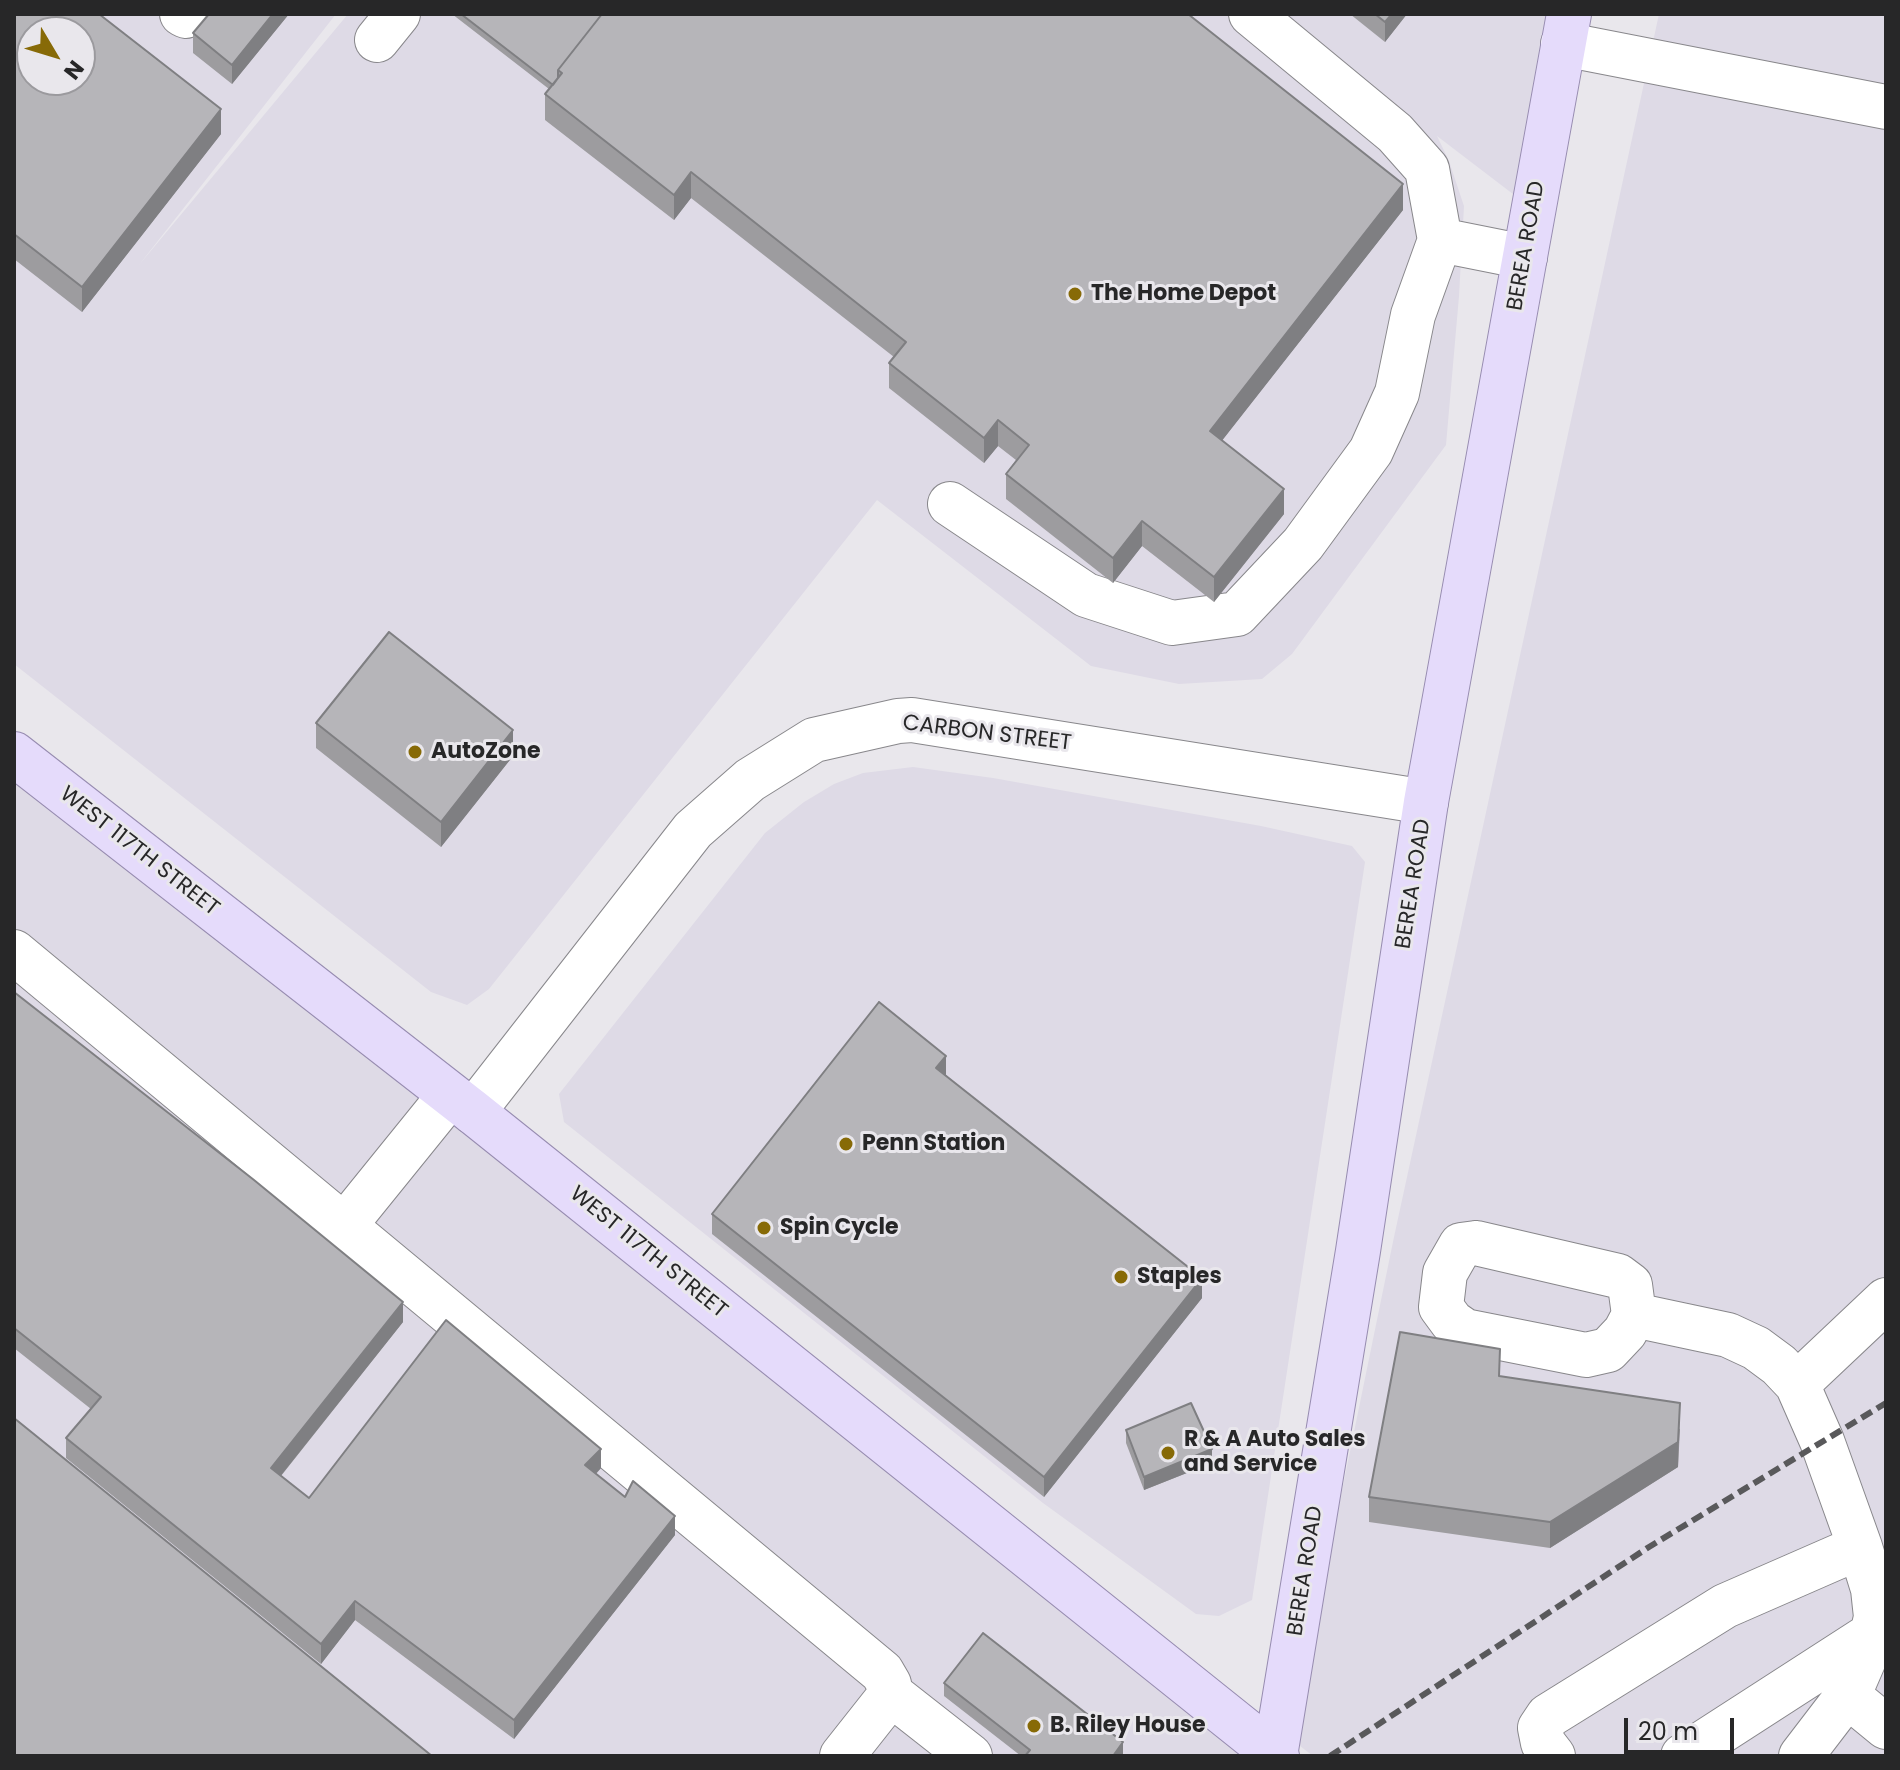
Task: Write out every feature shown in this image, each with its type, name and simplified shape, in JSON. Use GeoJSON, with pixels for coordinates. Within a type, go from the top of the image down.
{"type":"FeatureCollection","features":[{"type":"Feature","properties":{"kind":"main road","name":"BEREA ROAD"},"geometry":{"type":"LineString","coordinates":[[1276,1756],[1358,1251],[1426,802],[1566,29]]}},
{"type":"Feature","properties":{"kind":"main road","name":"WEST 117TH STREET"},"geometry":{"type":"LineString","coordinates":[[14,754],[461,1103],[1276,1756]]}},
{"type":"Feature","properties":{"kind":"street"},"geometry":{"type":"LineString","coordinates":[[950,504],[1086,595],[1172,623],[1237,614],[1303,544],[1371,451],[1397,393],[1413,315],[1440,240],[1427,169],[1395,133],[1251,14]]}},
{"type":"Feature","properties":{"kind":"street"},"geometry":{"type":"LineString","coordinates":[[1566,29],[1886,107]]}},
{"type":"Feature","properties":{"kind":"street"},"geometry":{"type":"LineString","coordinates":[[1440,240],[1525,257]]}},
{"type":"Feature","properties":{"kind":"street","name":"CARBON STREET"},"geometry":{"type":"LineString","coordinates":[[344,1226],[461,1103],[693,830],[750,780],[814,740],[912,720],[1426,802]]}},
{"type":"Feature","properties":{"kind":"street"},"geometry":{"type":"LineString","coordinates":[[14,952],[882,1672],[891,1694],[970,1756]]}},
{"type":"Feature","properties":{"kind":"street"},"geometry":{"type":"LineString","coordinates":[[1797,1384],[1886,1300]]}},
{"type":"Feature","properties":{"kind":"street"},"geometry":{"type":"LineString","coordinates":[[1634,1315],[1728,1335],[1756,1348],[1779,1365],[1797,1384],[1822,1441],[1873,1589],[1876,1617],[1869,1648],[1847,1695],[1801,1756]]}},
{"type":"Feature","properties":{"kind":"street"},"geometry":{"type":"LineString","coordinates":[[1553,1756],[1543,1743],[1540,1728],[1548,1716],[1725,1606],[1860,1547]]}},
{"type":"Feature","properties":{"kind":"street"},"geometry":{"type":"LineString","coordinates":[[1683,1756],[1872,1634]]}},
{"type":"Feature","properties":{"kind":"street"},"geometry":{"type":"LineString","coordinates":[[842,1756],[891,1694]]}},
{"type":"Feature","properties":{"kind":"street"},"geometry":{"type":"LineString","coordinates":[[1847,1695],[1886,1727]]}},
{"type":"Feature","properties":{"kind":"shaded area"},"geometry":{"type":"Polygon","coordinates":[[[14,14],[336,14],[139,265],[348,14],[1560,14],[1526,204],[1437,136],[1464,206],[1446,445],[1292,654],[1262,679],[1179,684],[1091,666],[877,500],[489,989],[467,1005],[431,992],[14,664],[14,14]]]}},
{"type":"Feature","properties":{"kind":"shaded area"},"geometry":{"type":"Polygon","coordinates":[[[1659,14],[1886,14],[1886,1756],[1313,1756],[1291,1739],[1394,1237],[1659,14]]]}},
{"type":"Feature","properties":{"kind":"shaded area"},"geometry":{"type":"Polygon","coordinates":[[[14,754],[1277,1756],[14,1756],[14,754]]]}},
{"type":"Feature","properties":{"kind":"shaded area"},"geometry":{"type":"Polygon","coordinates":[[[913,767],[993,778],[1261,826],[1352,846],[1365,862],[1252,1600],[1219,1616],[1196,1614],[1043,1503],[564,1122],[559,1094],[765,833],[804,802],[834,784],[863,773],[913,767]]]}},
{"type":"Feature","properties":{"kind":"building"},"geometry":{"type":"Polygon","coordinates":[[[14,14],[99,14],[221,109],[82,287],[14,234],[14,14]]]}},
{"type":"Feature","properties":{"kind":"building"},"geometry":{"type":"Polygon","coordinates":[[[209,14],[273,14],[232,65],[193,33],[209,14]]]}},
{"type":"Feature","properties":{"kind":"building"},"geometry":{"type":"Polygon","coordinates":[[[461,14],[602,14],[558,70],[558,78],[553,85],[461,14]]]}},
{"type":"Feature","properties":{"kind":"building","name":"The Home Depot"},"geometry":{"type":"Polygon","coordinates":[[[602,14],[1188,14],[1403,184],[1210,431],[1284,489],[1214,577],[1142,521],[1113,558],[1006,474],[1029,445],[998,420],[984,438],[889,363],[906,342],[691,172],[674,195],[545,94],[562,73],[558,70],[602,14]]]}},
{"type":"Feature","properties":{"kind":"building"},"geometry":{"type":"Polygon","coordinates":[[[1375,14],[1392,14],[1385,22],[1375,14]]]}},
{"type":"Feature","properties":{"kind":"building","name":"AutoZone"},"geometry":{"type":"Polygon","coordinates":[[[389,632],[513,730],[441,822],[316,723],[389,632]]]}},
{"type":"Feature","properties":{"kind":"building"},"geometry":{"type":"Polygon","coordinates":[[[14,992],[254,1180],[403,1302],[271,1468],[309,1498],[446,1320],[601,1449],[585,1465],[625,1497],[633,1481],[675,1516],[514,1720],[355,1601],[321,1644],[66,1438],[101,1397],[14,1328],[14,992]]]}},
{"type":"Feature","properties":{"kind":"building"},"geometry":{"type":"Polygon","coordinates":[[[879,1002],[946,1056],[936,1068],[1202,1278],[1044,1477],[712,1214],[879,1002]]]}},
{"type":"Feature","properties":{"kind":"building"},"geometry":{"type":"Polygon","coordinates":[[[1400,1332],[1500,1349],[1499,1376],[1680,1403],[1678,1442],[1550,1522],[1369,1497],[1400,1332]]]}},
{"type":"Feature","properties":{"kind":"building","name":"R & A Auto Sales and Service"},"geometry":{"type":"Polygon","coordinates":[[[1191,1403],[1212,1449],[1144,1477],[1126,1430],[1191,1403]]]}},
{"type":"Feature","properties":{"kind":"building"},"geometry":{"type":"Polygon","coordinates":[[[14,1418],[432,1756],[14,1756],[14,1418]]]}},
{"type":"Feature","properties":{"kind":"building","name":"B. Riley House"},"geometry":{"type":"Polygon","coordinates":[[[983,1633],[1123,1742],[1113,1756],[1025,1756],[1030,1750],[944,1683],[983,1633]]]}},
{"type":"Feature","properties":{"kind":"railway"},"geometry":{"type":"LineString","coordinates":[[1330,1756],[1649,1547],[1886,1403]]}},
{"type":"Feature","properties":{"kind":"place","name":"The Home Depot"},"geometry":{"type":"Point","coordinates":[1075,294]}},
{"type":"Feature","properties":{"kind":"place","name":"AutoZone"},"geometry":{"type":"Point","coordinates":[415,752]}},
{"type":"Feature","properties":{"kind":"place","name":"Penn Station"},"geometry":{"type":"Point","coordinates":[846,1144]}},
{"type":"Feature","properties":{"kind":"place","name":"Spin Cycle"},"geometry":{"type":"Point","coordinates":[764,1228]}},
{"type":"Feature","properties":{"kind":"place","name":"Staples"},"geometry":{"type":"Point","coordinates":[1121,1277]}},
{"type":"Feature","properties":{"kind":"place","name":"R & A Auto Sales and Service"},"geometry":{"type":"Point","coordinates":[1168,1453]}},
{"type":"Feature","properties":{"kind":"place","name":"B. Riley House"},"geometry":{"type":"Point","coordinates":[1034,1726]}}]}
